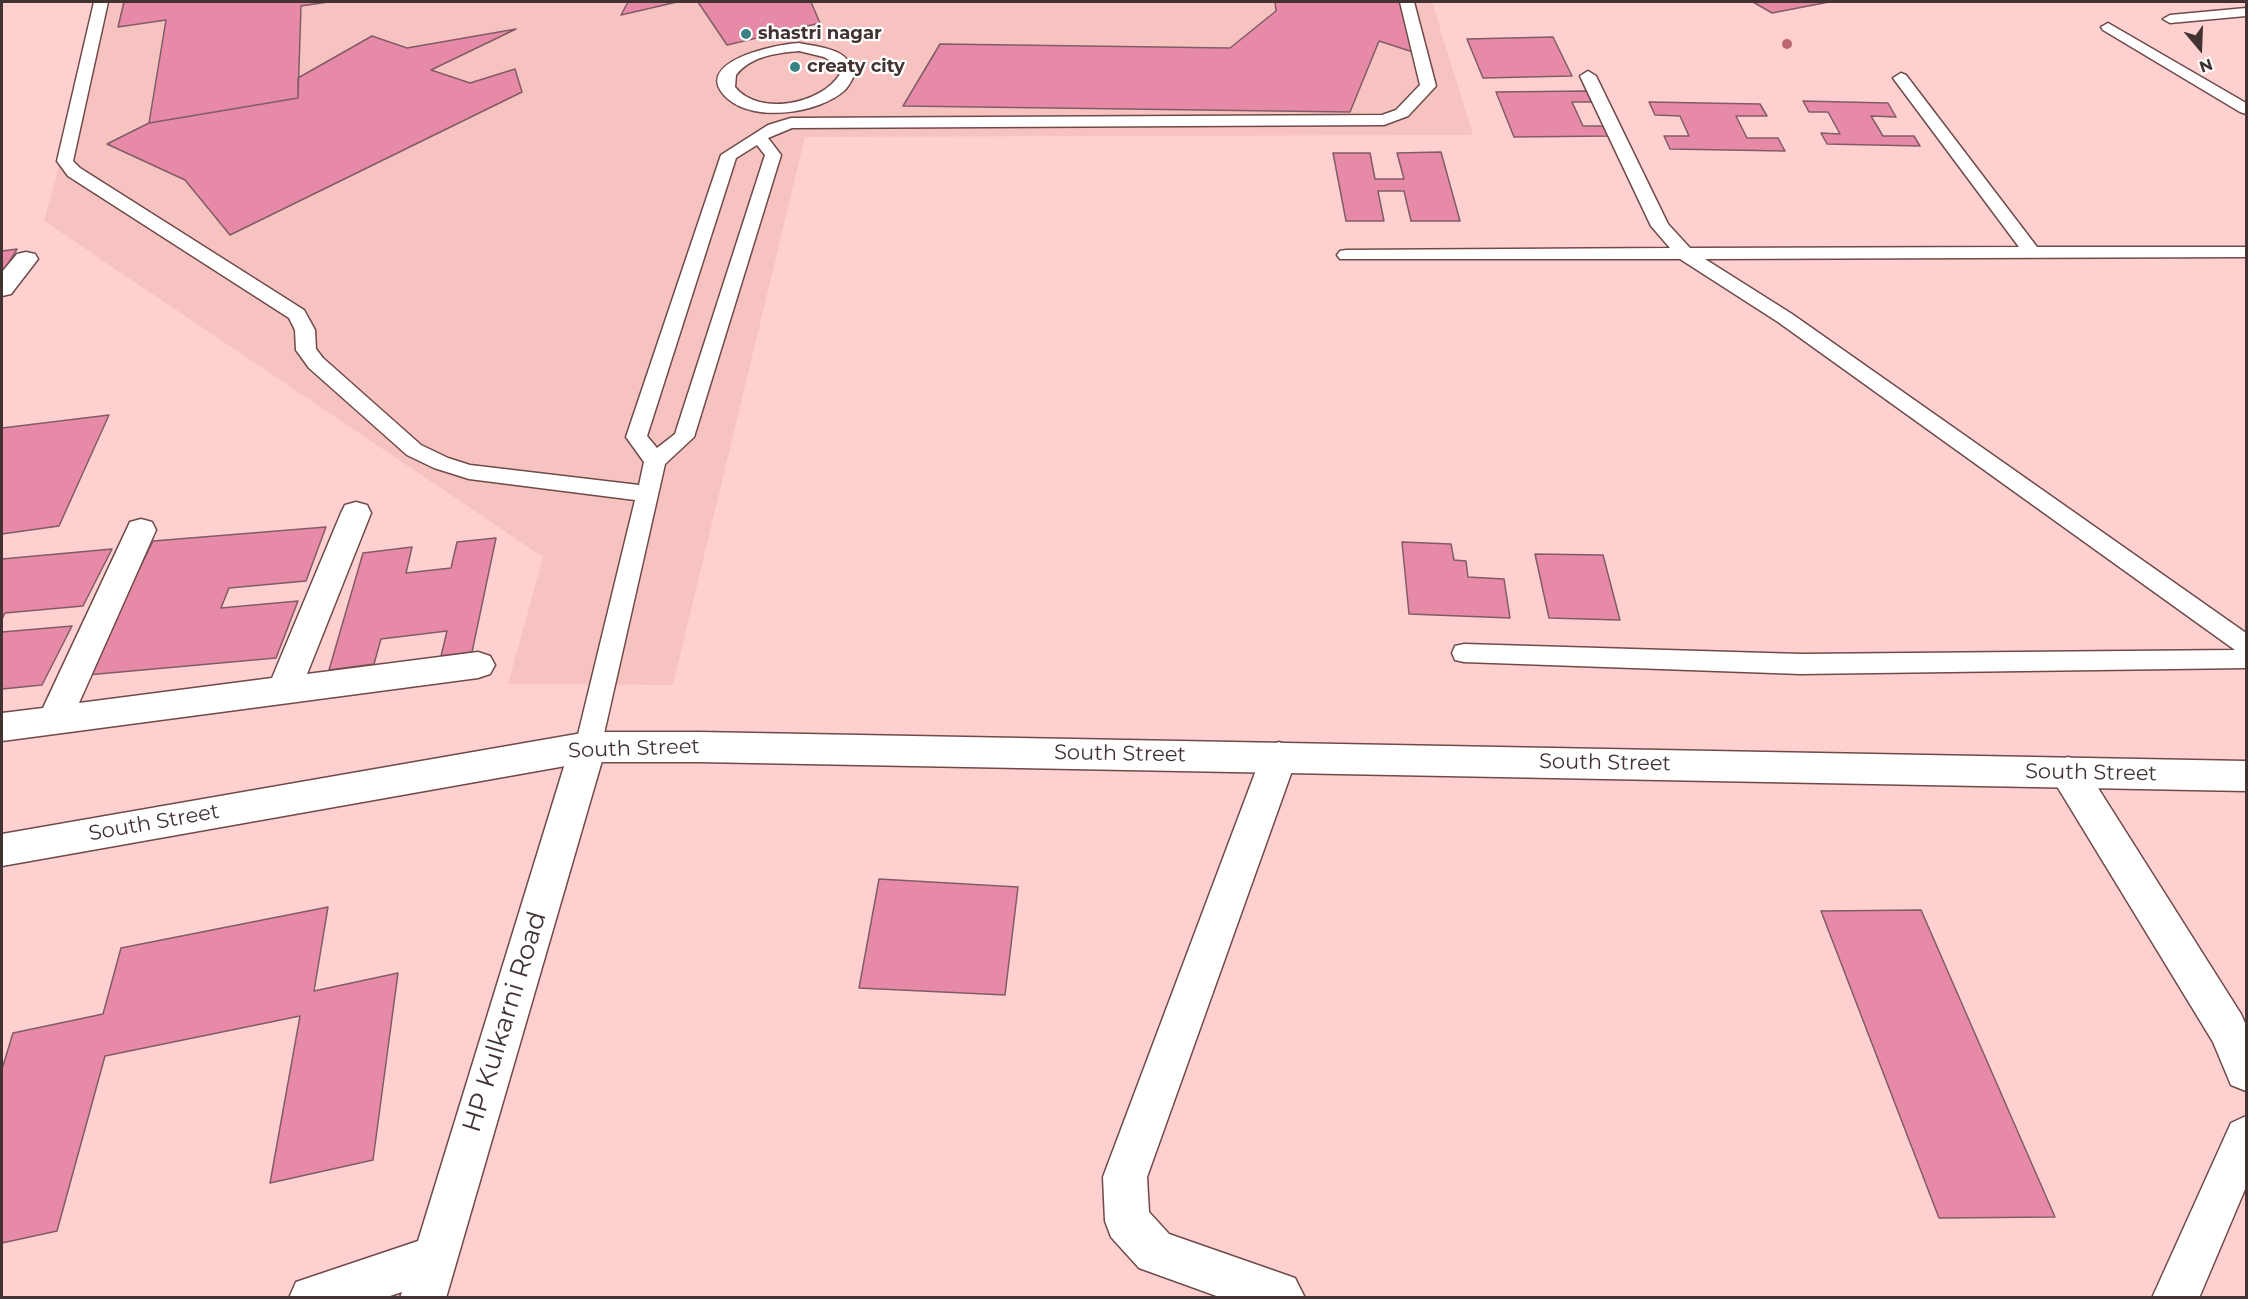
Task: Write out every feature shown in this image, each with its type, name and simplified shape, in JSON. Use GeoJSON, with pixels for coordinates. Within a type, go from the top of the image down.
{"type":"FeatureCollection","features":[{"type":"Feature","properties":{"kind":"street"},"geometry":{"type":"LineString","coordinates":[[2,288],[26,259]]}},
{"type":"Feature","properties":{"kind":"street"},"geometry":{"type":"LineString","coordinates":[[284,690],[356,513]]}},
{"type":"Feature","properties":{"kind":"street"},"geometry":{"type":"LineString","coordinates":[[54,720],[141,530]]}},
{"type":"Feature","properties":{"kind":"street"},"geometry":{"type":"LineString","coordinates":[[2,727],[478,665]]}},
{"type":"Feature","properties":{"kind":"street","name":"South Street"},"geometry":{"type":"LineString","coordinates":[[2,850],[588,747],[1279,757],[2247,776]]}},
{"type":"Feature","properties":{"kind":"street","name":"HP Kulkarni Road"},"geometry":{"type":"LineString","coordinates":[[429,1278],[588,747]]}},
{"type":"Feature","properties":{"kind":"street"},"geometry":{"type":"LineString","coordinates":[[1279,757],[1125,1177],[1127,1221],[1155,1252],[1279,1294],[1282,1298]]}},
{"type":"Feature","properties":{"kind":"street"},"geometry":{"type":"LineString","coordinates":[[2068,772],[2227,1028],[2247,1070]]}},
{"type":"Feature","properties":{"kind":"street"},"geometry":{"type":"LineString","coordinates":[[2175,1298],[2247,1138]]}},
{"type":"Feature","properties":{"kind":"street"},"geometry":{"type":"LineString","coordinates":[[312,1298],[429,1278]]}},
{"type":"Feature","properties":{"kind":"lane"},"geometry":{"type":"LineString","coordinates":[[101,2],[65,161],[74,172],[297,314],[305,330],[306,350],[316,363],[414,450],[441,463],[469,472],[646,494]]}},
{"type":"Feature","properties":{"kind":"lane"},"geometry":{"type":"LineString","coordinates":[[655,461],[636,437],[729,155],[774,128],[806,122],[1384,120],[1402,113],[1428,86],[1407,2]]}},
{"type":"Feature","properties":{"kind":"lane"},"geometry":{"type":"LineString","coordinates":[[2170,19],[2247,12]]}},
{"type":"Feature","properties":{"kind":"lane"},"geometry":{"type":"LineString","coordinates":[[2108,27],[2247,109]]}},
{"type":"Feature","properties":{"kind":"lane"},"geometry":{"type":"LineString","coordinates":[[779,48],[818,49],[844,61],[848,71],[846,81],[837,91],[803,105],[783,108],[746,103],[733,97],[726,88],[725,78],[731,68],[744,59],[760,52],[779,48]]}},
{"type":"Feature","properties":{"kind":"lane"},"geometry":{"type":"LineString","coordinates":[[1588,76],[1660,226],[1686,255],[1785,318],[2247,645]]}},
{"type":"Feature","properties":{"kind":"lane"},"geometry":{"type":"LineString","coordinates":[[1901,78],[2032,253]]}},
{"type":"Feature","properties":{"kind":"lane"},"geometry":{"type":"LineString","coordinates":[[803,105],[806,122]]}},
{"type":"Feature","properties":{"kind":"lane"},"geometry":{"type":"LineString","coordinates":[[588,747],[655,461],[684,437],[773,154],[759,137]]}},
{"type":"Feature","properties":{"kind":"lane"},"geometry":{"type":"LineString","coordinates":[[1346,255],[2247,252]]}},
{"type":"Feature","properties":{"kind":"lane"},"geometry":{"type":"LineString","coordinates":[[1464,653],[1801,664],[2247,659]]}},
{"type":"Feature","properties":{"kind":"shaded area"},"geometry":{"type":"Polygon","coordinates":[[[104,2],[1432,2],[1473,135],[805,137],[673,685],[508,684],[543,557],[44,221],[104,2]]]}},
{"type":"Feature","properties":{"kind":"building"},"geometry":{"type":"Polygon","coordinates":[[[124,2],[328,2],[301,6],[298,98],[149,123],[166,20],[118,27],[124,2]]]}},
{"type":"Feature","properties":{"kind":"building"},"geometry":{"type":"Polygon","coordinates":[[[628,2],[677,2],[621,15],[628,2]]]}},
{"type":"Feature","properties":{"kind":"building","name":"shastri nagar"},"geometry":{"type":"Polygon","coordinates":[[[698,2],[811,2],[820,23],[727,45],[698,2]]]}},
{"type":"Feature","properties":{"kind":"building"},"geometry":{"type":"Polygon","coordinates":[[[1275,2],[1400,2],[1413,52],[1379,41],[1350,112],[903,106],[940,44],[1230,48],[1276,11],[1275,2]]]}},
{"type":"Feature","properties":{"kind":"building"},"geometry":{"type":"Polygon","coordinates":[[[1753,2],[1829,2],[1772,13],[1753,2]]]}},
{"type":"Feature","properties":{"kind":"building"},"geometry":{"type":"Polygon","coordinates":[[[516,29],[431,70],[470,83],[515,69],[522,92],[230,235],[185,180],[107,144],[149,123],[298,98],[298,78],[372,36],[407,48],[516,29]]]}},
{"type":"Feature","properties":{"kind":"building"},"geometry":{"type":"Polygon","coordinates":[[[1553,37],[1572,76],[1483,78],[1467,39],[1553,37]]]}},
{"type":"Feature","properties":{"kind":"building"},"geometry":{"type":"Polygon","coordinates":[[[1587,91],[1593,102],[1572,102],[1583,126],[1604,126],[1609,136],[1514,137],[1496,92],[1587,91]]]}},
{"type":"Feature","properties":{"kind":"building"},"geometry":{"type":"Polygon","coordinates":[[[1803,101],[1888,103],[1896,117],[1871,116],[1883,136],[1914,136],[1920,146],[1827,144],[1821,133],[1840,134],[1828,112],[1809,112],[1803,101]]]}},
{"type":"Feature","properties":{"kind":"building"},"geometry":{"type":"Polygon","coordinates":[[[1649,102],[1760,104],[1767,116],[1736,116],[1747,138],[1778,138],[1785,151],[1670,149],[1664,136],[1689,136],[1680,116],[1655,115],[1649,102]]]}},
{"type":"Feature","properties":{"kind":"building"},"geometry":{"type":"Polygon","coordinates":[[[1441,152],[1460,221],[1411,221],[1404,191],[1378,191],[1384,221],[1346,221],[1333,153],[1370,153],[1375,179],[1404,179],[1397,153],[1441,152]]]}},
{"type":"Feature","properties":{"kind":"building"},"geometry":{"type":"Polygon","coordinates":[[[17,249],[2,274],[2,251],[17,249]]]}},
{"type":"Feature","properties":{"kind":"building"},"geometry":{"type":"Polygon","coordinates":[[[109,415],[59,526],[2,534],[2,428],[109,415]]]}},
{"type":"Feature","properties":{"kind":"building"},"geometry":{"type":"Polygon","coordinates":[[[326,527],[306,581],[229,588],[221,608],[298,601],[276,658],[87,675],[153,541],[326,527]]]}},
{"type":"Feature","properties":{"kind":"building"},"geometry":{"type":"Polygon","coordinates":[[[496,538],[472,652],[441,656],[447,631],[381,639],[374,664],[329,670],[363,553],[412,547],[406,573],[451,568],[457,542],[496,538]]]}},
{"type":"Feature","properties":{"kind":"building"},"geometry":{"type":"Polygon","coordinates":[[[1402,542],[1451,544],[1454,560],[1466,561],[1468,577],[1504,579],[1510,618],[1409,614],[1402,542]]]}},
{"type":"Feature","properties":{"kind":"building"},"geometry":{"type":"Polygon","coordinates":[[[112,549],[83,606],[5,613],[2,619],[2,559],[112,549]]]}},
{"type":"Feature","properties":{"kind":"building"},"geometry":{"type":"Polygon","coordinates":[[[1535,554],[1603,555],[1620,620],[1549,618],[1535,554]]]}},
{"type":"Feature","properties":{"kind":"building"},"geometry":{"type":"Polygon","coordinates":[[[72,626],[42,685],[2,689],[2,632],[72,626]]]}},
{"type":"Feature","properties":{"kind":"building"},"geometry":{"type":"Polygon","coordinates":[[[879,879],[1018,887],[1005,995],[859,988],[879,879]]]}},
{"type":"Feature","properties":{"kind":"building"},"geometry":{"type":"Polygon","coordinates":[[[328,907],[314,991],[398,973],[373,1160],[270,1183],[300,1016],[105,1056],[57,1231],[2,1243],[2,1069],[13,1033],[103,1014],[121,948],[328,907]]]}},
{"type":"Feature","properties":{"kind":"building"},"geometry":{"type":"Polygon","coordinates":[[[1921,910],[2055,1217],[1939,1218],[1821,911],[1921,910]]]}},
{"type":"Feature","properties":{"kind":"place","name":"shastri nagar"},"geometry":{"type":"Point","coordinates":[746,34]}},
{"type":"Feature","properties":{"kind":"place","name":"creaty city"},"geometry":{"type":"Point","coordinates":[795,67]}}]}
